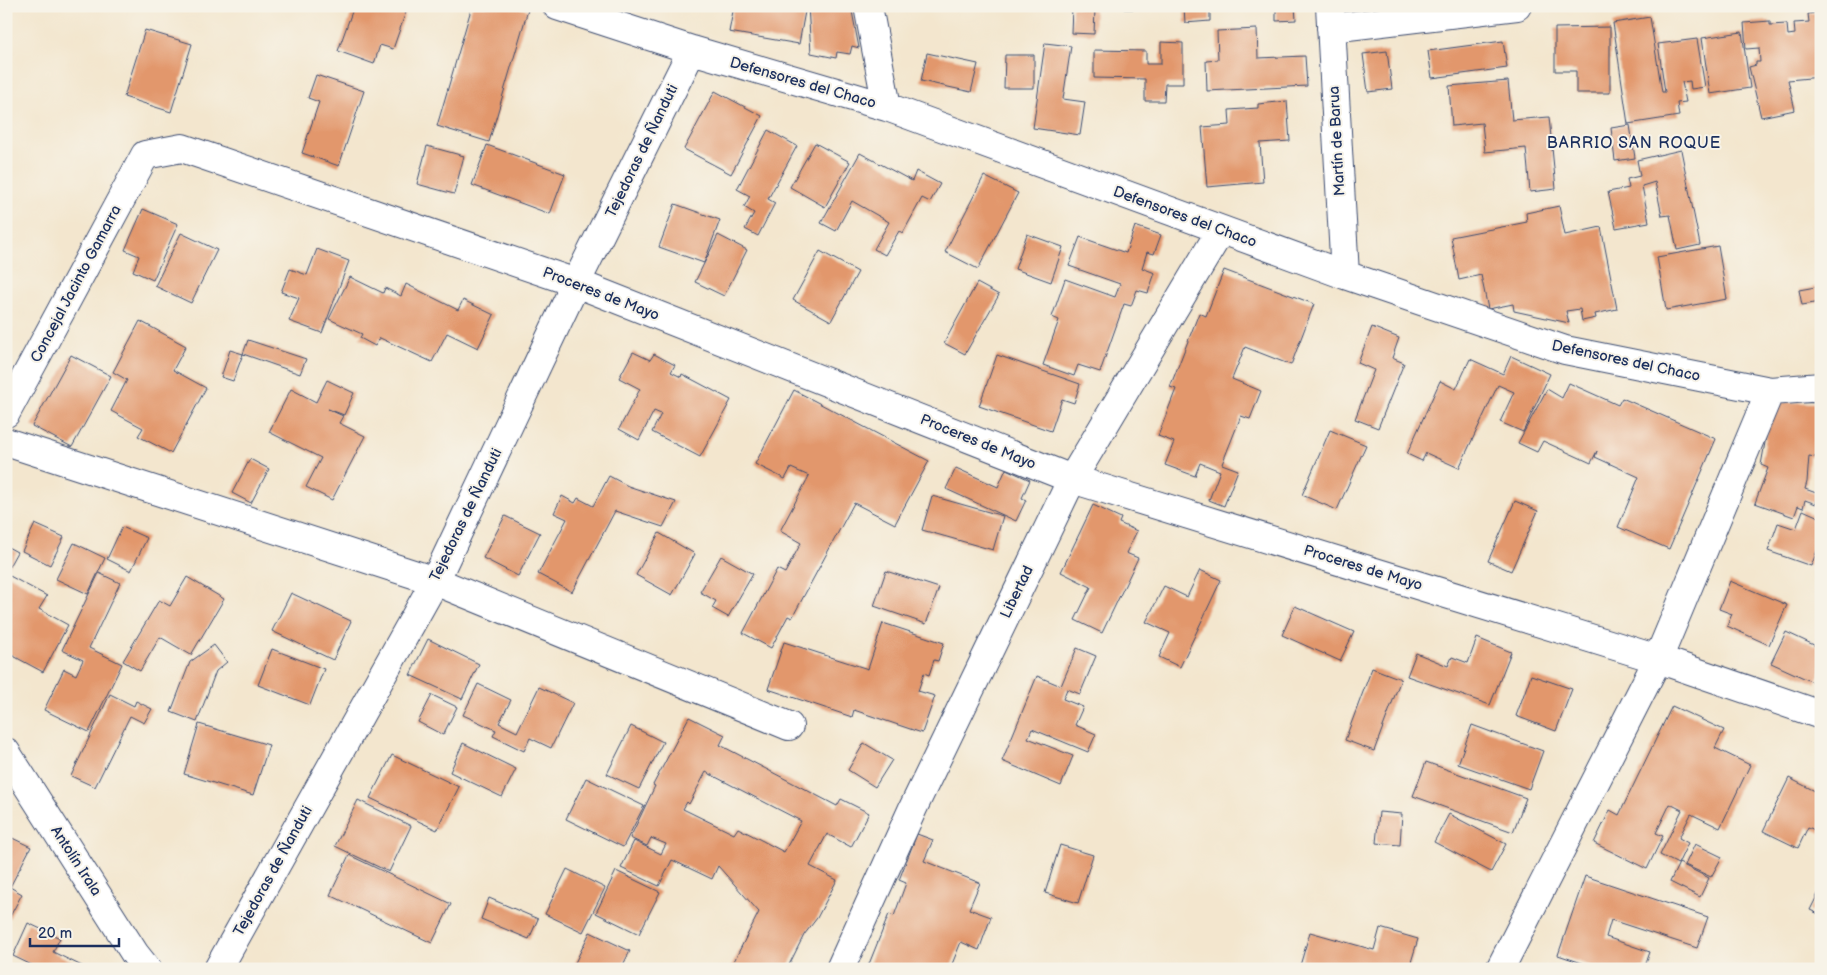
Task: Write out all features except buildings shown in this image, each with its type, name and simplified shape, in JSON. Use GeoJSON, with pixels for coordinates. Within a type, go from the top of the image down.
{"type":"FeatureCollection","features":[{"type":"Feature","properties":{"kind":"street","name":"Defensores del Chaco"},"geometry":{"type":"LineString","coordinates":[[557,6],[692,50],[887,107],[1345,275],[1565,350],[1770,391],[1821,388]]}},
{"type":"Feature","properties":{"kind":"street"},"geometry":{"type":"LineString","coordinates":[[868,6],[887,107]]}},
{"type":"Feature","properties":{"kind":"street"},"geometry":{"type":"LineString","coordinates":[[1331,17],[1518,6]]}},
{"type":"Feature","properties":{"kind":"street","name":"Martín de Barua"},"geometry":{"type":"LineString","coordinates":[[1331,17],[1345,275]]}},
{"type":"Feature","properties":{"kind":"street","name":"Tejedoras de Ñanduti"},"geometry":{"type":"LineString","coordinates":[[218,969],[435,581],[576,283],[692,50]]}},
{"type":"Feature","properties":{"kind":"street","name":"Proceres de Mayo"},"geometry":{"type":"LineString","coordinates":[[145,155],[182,148],[576,283],[1072,479],[1658,659],[1821,715]]}},
{"type":"Feature","properties":{"kind":"street","name":"Concejal Jacinto Gamarra"},"geometry":{"type":"LineString","coordinates":[[6,413],[145,155]]}},
{"type":"Feature","properties":{"kind":"street","name":"Libertad"},"geometry":{"type":"LineString","coordinates":[[840,969],[913,808],[1072,479],[1221,230]]}},
{"type":"Feature","properties":{"kind":"street"},"geometry":{"type":"LineString","coordinates":[[1500,969],[1658,659],[1770,391]]}},
{"type":"Feature","properties":{"kind":"street"},"geometry":{"type":"LineString","coordinates":[[6,442],[435,581],[789,726]]}},
{"type":"Feature","properties":{"kind":"street","name":"Antolín Irala"},"geometry":{"type":"LineString","coordinates":[[6,752],[146,969]]}},
{"type":"Feature","properties":{"kind":"district","name":"BARRIO SAN ROQUE"},"geometry":{"type":"Point","coordinates":[1634,143]}}]}
